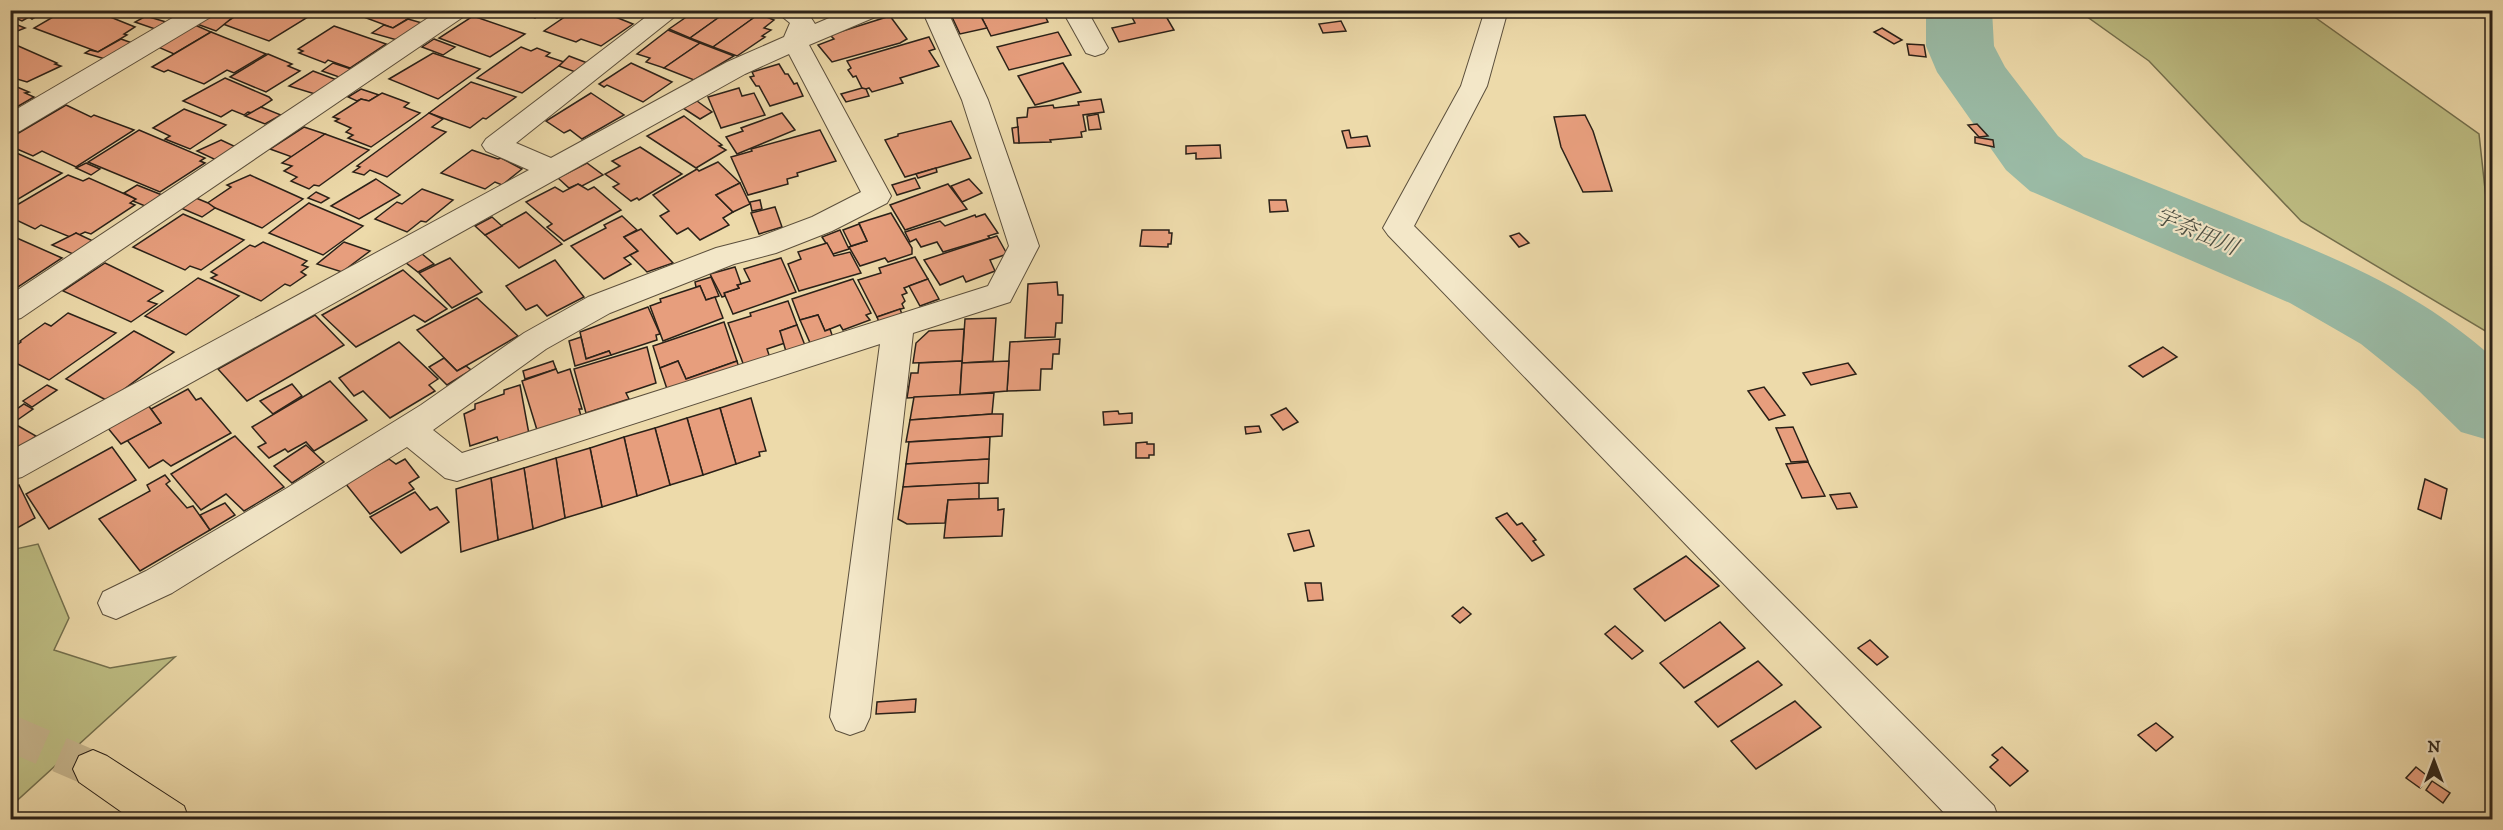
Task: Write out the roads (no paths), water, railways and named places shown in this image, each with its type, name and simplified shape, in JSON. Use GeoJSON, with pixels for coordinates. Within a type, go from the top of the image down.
{"type":"FeatureCollection","features":[{"type":"Feature","properties":{"kind":"highway"},"geometry":{"type":"LineString","coordinates":[[93,769],[169,819]]}},
{"type":"Feature","properties":{"kind":"street"},"geometry":{"type":"LineString","coordinates":[[10,125],[205,10]]}},
{"type":"Feature","properties":{"kind":"street"},"geometry":{"type":"LineString","coordinates":[[10,310],[457,10]]}},
{"type":"Feature","properties":{"kind":"street"},"geometry":{"type":"LineString","coordinates":[[553,169],[496,145],[671,10]]}},
{"type":"Feature","properties":{"kind":"street"},"geometry":{"type":"LineString","coordinates":[[116,603],[159,582],[433,414],[535,341],[599,305],[727,255],[766,246],[822,224],[877,196],[795,42],[803,22],[795,14],[786,10]]}},
{"type":"Feature","properties":{"kind":"street"},"geometry":{"type":"LineString","coordinates":[[10,467],[736,69],[871,10]]}},
{"type":"Feature","properties":{"kind":"street"},"geometry":{"type":"LineString","coordinates":[[408,429],[457,468],[999,294],[1024,246],[975,100],[934,10]]}},
{"type":"Feature","properties":{"kind":"street"},"geometry":{"type":"LineString","coordinates":[[1074,10],[1095,48]]}},
{"type":"Feature","properties":{"kind":"street"},"geometry":{"type":"LineString","coordinates":[[1488,13],[1474,86],[1398,228],[1979,819]]}},
{"type":"Feature","properties":{"kind":"street"},"geometry":{"type":"LineString","coordinates":[[850,717],[898,327]]}},
{"type":"Feature","properties":{"kind":"waterway","name":"宇奈田川"},"geometry":{"type":"LineString","coordinates":[[1959,10],[1960,46],[1972,72],[2032,153],[2057,174],[2319,283],[2391,323],[2448,367],[2492,408]]}},
{"type":"Feature","properties":{"kind":"tunnel"},"geometry":{"type":"LineString","coordinates":[[10,733],[93,769]]}}]}
